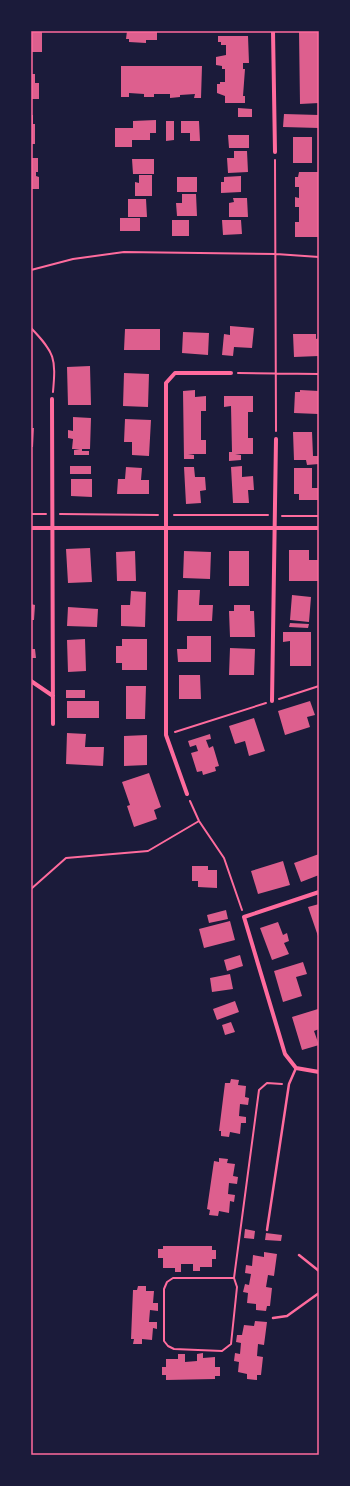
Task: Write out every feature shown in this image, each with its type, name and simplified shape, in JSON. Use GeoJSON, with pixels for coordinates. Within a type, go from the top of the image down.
{"type":"FeatureCollection","features":[{"type":"Feature","properties":{"kind":"street"},"geometry":{"type":"LineString","coordinates":[[273,31],[275,152]]}},
{"type":"Feature","properties":{"kind":"street"},"geometry":{"type":"LineString","coordinates":[[187,794],[166,735],[166,383],[175,373],[231,373]]}},
{"type":"Feature","properties":{"kind":"street"},"geometry":{"type":"LineString","coordinates":[[52,399],[53,724]]}},
{"type":"Feature","properties":{"kind":"street"},"geometry":{"type":"LineString","coordinates":[[272,701],[276,439]]}},
{"type":"Feature","properties":{"kind":"street"},"geometry":{"type":"LineString","coordinates":[[31,528],[319,528]]}},
{"type":"Feature","properties":{"kind":"street"},"geometry":{"type":"LineString","coordinates":[[31,681],[53,696]]}},
{"type":"Feature","properties":{"kind":"street"},"geometry":{"type":"LineString","coordinates":[[319,892],[244,917],[285,1054],[296,1068],[319,1072]]}},
{"type":"Feature","properties":{"kind":"lane"},"geometry":{"type":"LineString","coordinates":[[267,1230],[289,1084],[296,1068]]}},
{"type":"Feature","properties":{"kind":"lane"},"geometry":{"type":"LineString","coordinates":[[299,1255],[319,1271]]}},
{"type":"Feature","properties":{"kind":"lane"},"geometry":{"type":"LineString","coordinates":[[273,1318],[287,1316],[319,1293]]}},
{"type":"Feature","properties":{"kind":"path"},"geometry":{"type":"LineString","coordinates":[[275,152],[276,439]]}},
{"type":"Feature","properties":{"kind":"path"},"geometry":{"type":"LineString","coordinates":[[31,270],[73,259],[124,252],[276,254],[319,257]]}},
{"type":"Feature","properties":{"kind":"path"},"geometry":{"type":"LineString","coordinates":[[31,328],[47,345],[55,365],[52,399]]}},
{"type":"Feature","properties":{"kind":"path"},"geometry":{"type":"LineString","coordinates":[[231,373],[319,374]]}},
{"type":"Feature","properties":{"kind":"path"},"geometry":{"type":"LineString","coordinates":[[166,735],[319,686]]}},
{"type":"Feature","properties":{"kind":"path"},"geometry":{"type":"LineString","coordinates":[[187,794],[199,821],[224,858],[244,917]]}},
{"type":"Feature","properties":{"kind":"path"},"geometry":{"type":"LineString","coordinates":[[31,888],[66,858],[148,851],[199,821]]}},
{"type":"Feature","properties":{"kind":"path"},"geometry":{"type":"LineString","coordinates":[[234,1278],[172,1278],[167,1282],[164,1289],[164,1341],[168,1346],[174,1349],[222,1350],[228,1348],[231,1344],[237,1287],[234,1278],[259,1090],[267,1083],[289,1084]]}},
{"type":"Feature","properties":{"kind":"building"},"geometry":{"type":"Polygon","coordinates":[[[31,31],[42,31],[42,52],[31,52],[31,31]]]}},
{"type":"Feature","properties":{"kind":"building"},"geometry":{"type":"Polygon","coordinates":[[[127,31],[157,31],[157,40],[146,40],[146,43],[129,42],[129,39],[126,39],[127,31]]]}},
{"type":"Feature","properties":{"kind":"building"},"geometry":{"type":"Polygon","coordinates":[[[299,31],[319,31],[319,103],[300,104],[299,31]]]}},
{"type":"Feature","properties":{"kind":"building"},"geometry":{"type":"Polygon","coordinates":[[[218,36],[248,36],[249,63],[243,63],[243,69],[245,69],[243,96],[245,96],[245,103],[225,103],[225,96],[217,93],[217,84],[220,84],[220,82],[225,82],[225,69],[222,69],[222,66],[216,65],[216,57],[226,55],[226,45],[221,45],[221,42],[218,42],[218,36]]]}},
{"type":"Feature","properties":{"kind":"building"},"geometry":{"type":"Polygon","coordinates":[[[121,66],[202,66],[201,98],[194,98],[195,94],[180,95],[180,97],[170,98],[170,94],[154,94],[154,97],[144,97],[144,94],[129,93],[129,97],[121,97],[121,66]]]}},
{"type":"Feature","properties":{"kind":"building"},"geometry":{"type":"Polygon","coordinates":[[[31,74],[35,74],[35,83],[39,83],[39,99],[31,99],[31,74]]]}},
{"type":"Feature","properties":{"kind":"building"},"geometry":{"type":"Polygon","coordinates":[[[238,108],[252,109],[252,117],[238,117],[238,108]]]}},
{"type":"Feature","properties":{"kind":"building"},"geometry":{"type":"Polygon","coordinates":[[[284,114],[319,115],[319,128],[283,127],[284,114]]]}},
{"type":"Feature","properties":{"kind":"building"},"geometry":{"type":"Polygon","coordinates":[[[31,115],[33,115],[33,124],[35,124],[35,144],[31,144],[31,115]]]}},
{"type":"Feature","properties":{"kind":"building"},"geometry":{"type":"Polygon","coordinates":[[[156,120],[156,133],[150,133],[150,140],[132,140],[132,147],[115,147],[115,128],[133,128],[133,121],[156,120]]]}},
{"type":"Feature","properties":{"kind":"building"},"geometry":{"type":"Polygon","coordinates":[[[166,121],[174,121],[174,140],[166,141],[166,121]]]}},
{"type":"Feature","properties":{"kind":"building"},"geometry":{"type":"Polygon","coordinates":[[[181,121],[199,121],[200,141],[190,141],[190,133],[181,133],[181,121]]]}},
{"type":"Feature","properties":{"kind":"building"},"geometry":{"type":"Polygon","coordinates":[[[228,135],[249,135],[249,148],[229,148],[228,135]]]}},
{"type":"Feature","properties":{"kind":"building"},"geometry":{"type":"Polygon","coordinates":[[[293,137],[312,137],[312,163],[293,163],[293,137]]]}},
{"type":"Feature","properties":{"kind":"building"},"geometry":{"type":"Polygon","coordinates":[[[234,151],[247,151],[248,172],[228,173],[227,158],[234,158],[234,151]]]}},
{"type":"Feature","properties":{"kind":"building"},"geometry":{"type":"Polygon","coordinates":[[[31,158],[38,158],[38,172],[36,172],[36,176],[39,177],[39,189],[31,189],[31,158]]]}},
{"type":"Feature","properties":{"kind":"building"},"geometry":{"type":"Polygon","coordinates":[[[132,159],[154,159],[154,174],[133,174],[132,159]]]}},
{"type":"Feature","properties":{"kind":"building"},"geometry":{"type":"Polygon","coordinates":[[[299,172],[319,172],[319,237],[295,237],[295,222],[299,222],[299,207],[295,207],[295,197],[299,198],[299,187],[295,187],[295,177],[298,177],[299,172]]]}},
{"type":"Feature","properties":{"kind":"building"},"geometry":{"type":"Polygon","coordinates":[[[139,175],[152,175],[152,196],[135,196],[135,182],[139,183],[139,175]]]}},
{"type":"Feature","properties":{"kind":"building"},"geometry":{"type":"Polygon","coordinates":[[[241,176],[241,192],[221,193],[221,182],[224,182],[224,177],[241,176]]]}},
{"type":"Feature","properties":{"kind":"building"},"geometry":{"type":"Polygon","coordinates":[[[177,177],[197,177],[197,192],[177,192],[177,177]]]}},
{"type":"Feature","properties":{"kind":"building"},"geometry":{"type":"Polygon","coordinates":[[[182,194],[196,194],[197,216],[177,216],[176,203],[182,203],[182,194]]]}},
{"type":"Feature","properties":{"kind":"building"},"geometry":{"type":"Polygon","coordinates":[[[233,198],[247,198],[248,217],[229,217],[229,203],[234,202],[233,198]]]}},
{"type":"Feature","properties":{"kind":"building"},"geometry":{"type":"Polygon","coordinates":[[[128,199],[146,199],[147,217],[128,217],[128,199]]]}},
{"type":"Feature","properties":{"kind":"building"},"geometry":{"type":"Polygon","coordinates":[[[120,218],[140,218],[140,231],[120,231],[120,218]]]}},
{"type":"Feature","properties":{"kind":"building"},"geometry":{"type":"Polygon","coordinates":[[[172,220],[189,220],[189,236],[172,236],[172,220]]]}},
{"type":"Feature","properties":{"kind":"building"},"geometry":{"type":"Polygon","coordinates":[[[222,220],[241,220],[242,234],[223,235],[222,220]]]}},
{"type":"Feature","properties":{"kind":"building"},"geometry":{"type":"Polygon","coordinates":[[[230,326],[254,328],[252,348],[234,347],[233,356],[222,355],[224,334],[230,335],[230,326]]]}},
{"type":"Feature","properties":{"kind":"building"},"geometry":{"type":"Polygon","coordinates":[[[125,329],[160,329],[160,350],[124,350],[125,329]]]}},
{"type":"Feature","properties":{"kind":"building"},"geometry":{"type":"Polygon","coordinates":[[[183,332],[209,333],[208,355],[182,353],[183,332]]]}},
{"type":"Feature","properties":{"kind":"building"},"geometry":{"type":"Polygon","coordinates":[[[293,334],[316,334],[316,339],[319,338],[319,356],[294,357],[293,334]]]}},
{"type":"Feature","properties":{"kind":"building"},"geometry":{"type":"Polygon","coordinates":[[[90,366],[91,405],[68,405],[67,367],[90,366]]]}},
{"type":"Feature","properties":{"kind":"building"},"geometry":{"type":"Polygon","coordinates":[[[124,373],[149,374],[148,407],[123,406],[124,373]]]}},
{"type":"Feature","properties":{"kind":"building"},"geometry":{"type":"Polygon","coordinates":[[[195,390],[195,397],[206,396],[206,411],[201,411],[201,440],[206,440],[206,454],[188,454],[194,455],[194,459],[184,459],[183,391],[195,390]]]}},
{"type":"Feature","properties":{"kind":"building"},"geometry":{"type":"Polygon","coordinates":[[[300,390],[319,391],[318,414],[294,413],[295,392],[300,392],[300,390]]]}},
{"type":"Feature","properties":{"kind":"building"},"geometry":{"type":"Polygon","coordinates":[[[224,396],[253,396],[253,412],[248,412],[248,438],[253,438],[253,454],[235,454],[241,455],[241,460],[229,461],[229,452],[232,452],[231,406],[224,407],[224,396]]]}},
{"type":"Feature","properties":{"kind":"building"},"geometry":{"type":"Polygon","coordinates":[[[73,417],[91,418],[90,449],[82,449],[82,451],[89,451],[89,455],[74,455],[74,450],[80,449],[72,449],[73,439],[68,438],[68,430],[73,431],[73,417]]]}},
{"type":"Feature","properties":{"kind":"building"},"geometry":{"type":"Polygon","coordinates":[[[125,419],[151,420],[149,456],[132,455],[132,442],[124,442],[125,419]]]}},
{"type":"Feature","properties":{"kind":"building"},"geometry":{"type":"Polygon","coordinates":[[[31,428],[34,428],[33,447],[31,447],[31,428]]]}},
{"type":"Feature","properties":{"kind":"building"},"geometry":{"type":"Polygon","coordinates":[[[293,432],[312,432],[313,456],[319,456],[319,464],[307,465],[306,460],[294,460],[293,432]]]}},
{"type":"Feature","properties":{"kind":"building"},"geometry":{"type":"Polygon","coordinates":[[[70,466],[91,466],[91,474],[70,474],[70,466]]]}},
{"type":"Feature","properties":{"kind":"building"},"geometry":{"type":"Polygon","coordinates":[[[242,466],[242,477],[253,476],[254,490],[248,490],[249,503],[233,503],[231,467],[242,466]]]}},
{"type":"Feature","properties":{"kind":"building"},"geometry":{"type":"Polygon","coordinates":[[[126,467],[142,468],[141,480],[149,480],[149,494],[117,494],[118,479],[125,479],[126,467]]]}},
{"type":"Feature","properties":{"kind":"building"},"geometry":{"type":"Polygon","coordinates":[[[184,467],[194,467],[195,477],[205,477],[206,490],[200,491],[201,503],[186,504],[184,467]]]}},
{"type":"Feature","properties":{"kind":"building"},"geometry":{"type":"Polygon","coordinates":[[[294,468],[312,468],[312,488],[319,488],[319,500],[299,500],[299,494],[294,494],[294,468]]]}},
{"type":"Feature","properties":{"kind":"building"},"geometry":{"type":"Polygon","coordinates":[[[71,479],[92,479],[92,497],[71,496],[71,479]]]}},
{"type":"Feature","properties":{"kind":"building"},"geometry":{"type":"Polygon","coordinates":[[[90,548],[92,582],[68,583],[66,549],[90,548]]]}},
{"type":"Feature","properties":{"kind":"building"},"geometry":{"type":"Polygon","coordinates":[[[289,550],[309,550],[309,560],[319,560],[319,581],[289,581],[289,550]]]}},
{"type":"Feature","properties":{"kind":"building"},"geometry":{"type":"Polygon","coordinates":[[[135,551],[136,581],[117,581],[116,552],[135,551]]]}},
{"type":"Feature","properties":{"kind":"building"},"geometry":{"type":"Polygon","coordinates":[[[184,551],[211,552],[210,579],[183,578],[184,551]]]}},
{"type":"Feature","properties":{"kind":"building"},"geometry":{"type":"Polygon","coordinates":[[[229,551],[249,551],[249,586],[229,586],[229,551]]]}},
{"type":"Feature","properties":{"kind":"building"},"geometry":{"type":"Polygon","coordinates":[[[178,590],[200,590],[199,605],[213,605],[212,621],[177,621],[178,590]]]}},
{"type":"Feature","properties":{"kind":"building"},"geometry":{"type":"Polygon","coordinates":[[[131,591],[146,592],[145,627],[121,626],[121,605],[130,605],[131,591]]]}},
{"type":"Feature","properties":{"kind":"building"},"geometry":{"type":"Polygon","coordinates":[[[292,595],[311,597],[309,622],[290,620],[292,595]]]}},
{"type":"Feature","properties":{"kind":"building"},"geometry":{"type":"Polygon","coordinates":[[[31,604],[35,605],[34,620],[31,620],[31,604]]]}},
{"type":"Feature","properties":{"kind":"building"},"geometry":{"type":"Polygon","coordinates":[[[234,605],[250,605],[250,611],[254,611],[255,637],[230,637],[229,611],[234,611],[234,605]]]}},
{"type":"Feature","properties":{"kind":"building"},"geometry":{"type":"Polygon","coordinates":[[[68,607],[98,609],[97,627],[67,626],[68,607]]]}},
{"type":"Feature","properties":{"kind":"building"},"geometry":{"type":"Polygon","coordinates":[[[290,623],[309,624],[308,628],[289,627],[290,623]]]}},
{"type":"Feature","properties":{"kind":"building"},"geometry":{"type":"Polygon","coordinates":[[[283,632],[311,632],[311,666],[290,666],[290,641],[283,642],[283,632]]]}},
{"type":"Feature","properties":{"kind":"building"},"geometry":{"type":"Polygon","coordinates":[[[187,636],[211,636],[211,662],[178,662],[177,649],[187,649],[187,636]]]}},
{"type":"Feature","properties":{"kind":"building"},"geometry":{"type":"Polygon","coordinates":[[[85,639],[86,671],[68,672],[67,640],[85,639]]]}},
{"type":"Feature","properties":{"kind":"building"},"geometry":{"type":"Polygon","coordinates":[[[122,639],[147,639],[147,670],[122,670],[122,663],[116,663],[116,646],[122,646],[122,639]]]}},
{"type":"Feature","properties":{"kind":"building"},"geometry":{"type":"Polygon","coordinates":[[[230,648],[255,649],[254,675],[229,675],[230,648]]]}},
{"type":"Feature","properties":{"kind":"building"},"geometry":{"type":"Polygon","coordinates":[[[31,649],[35,649],[36,658],[31,658],[31,649]]]}},
{"type":"Feature","properties":{"kind":"building"},"geometry":{"type":"Polygon","coordinates":[[[179,675],[200,675],[201,699],[179,699],[179,675]]]}},
{"type":"Feature","properties":{"kind":"building"},"geometry":{"type":"Polygon","coordinates":[[[126,686],[146,686],[145,719],[126,719],[126,686]]]}},
{"type":"Feature","properties":{"kind":"building"},"geometry":{"type":"Polygon","coordinates":[[[66,690],[85,690],[85,698],[66,698],[66,690]]]}},
{"type":"Feature","properties":{"kind":"building"},"geometry":{"type":"Polygon","coordinates":[[[67,701],[99,701],[99,718],[67,718],[67,701]]]}},
{"type":"Feature","properties":{"kind":"building"},"geometry":{"type":"Polygon","coordinates":[[[310,701],[315,715],[307,717],[310,727],[285,735],[278,711],[310,701]]]}},
{"type":"Feature","properties":{"kind":"building"},"geometry":{"type":"Polygon","coordinates":[[[254,718],[265,751],[249,756],[245,741],[235,744],[229,726],[254,718]]]}},
{"type":"Feature","properties":{"kind":"building"},"geometry":{"type":"Polygon","coordinates":[[[67,733],[86,734],[85,747],[104,747],[103,766],[66,764],[67,733]]]}},
{"type":"Feature","properties":{"kind":"building"},"geometry":{"type":"Polygon","coordinates":[[[210,734],[211,739],[206,740],[209,748],[213,746],[219,766],[215,767],[216,771],[203,775],[202,771],[197,772],[191,753],[198,751],[196,745],[190,747],[188,741],[210,734]]]}},
{"type":"Feature","properties":{"kind":"building"},"geometry":{"type":"Polygon","coordinates":[[[147,735],[147,765],[124,766],[124,736],[147,735]]]}},
{"type":"Feature","properties":{"kind":"building"},"geometry":{"type":"Polygon","coordinates":[[[149,773],[161,807],[154,810],[157,819],[134,827],[127,806],[130,805],[122,782],[149,773]]]}},
{"type":"Feature","properties":{"kind":"building"},"geometry":{"type":"Polygon","coordinates":[[[319,854],[319,875],[301,882],[294,863],[319,854]]]}},
{"type":"Feature","properties":{"kind":"building"},"geometry":{"type":"Polygon","coordinates":[[[283,861],[290,885],[258,894],[251,871],[283,861]]]}},
{"type":"Feature","properties":{"kind":"building"},"geometry":{"type":"Polygon","coordinates":[[[192,866],[208,866],[208,870],[217,870],[217,888],[198,887],[198,881],[192,881],[192,866]]]}},
{"type":"Feature","properties":{"kind":"building"},"geometry":{"type":"Polygon","coordinates":[[[319,904],[319,939],[308,907],[319,904]]]}},
{"type":"Feature","properties":{"kind":"building"},"geometry":{"type":"Polygon","coordinates":[[[226,910],[228,919],[209,923],[207,915],[226,910]]]}},
{"type":"Feature","properties":{"kind":"building"},"geometry":{"type":"Polygon","coordinates":[[[230,921],[235,940],[204,948],[199,929],[230,921]]]}},
{"type":"Feature","properties":{"kind":"building"},"geometry":{"type":"Polygon","coordinates":[[[278,922],[283,935],[287,933],[289,941],[284,943],[289,954],[272,960],[260,928],[278,922]]]}},
{"type":"Feature","properties":{"kind":"building"},"geometry":{"type":"Polygon","coordinates":[[[240,955],[243,966],[227,971],[224,960],[240,955]]]}},
{"type":"Feature","properties":{"kind":"building"},"geometry":{"type":"Polygon","coordinates":[[[303,962],[307,974],[296,977],[302,996],[283,1002],[274,971],[303,962]]]}},
{"type":"Feature","properties":{"kind":"building"},"geometry":{"type":"Polygon","coordinates":[[[230,974],[233,989],[212,992],[210,978],[230,974]]]}},
{"type":"Feature","properties":{"kind":"building"},"geometry":{"type":"Polygon","coordinates":[[[235,1001],[239,1012],[217,1020],[213,1009],[235,1001]]]}},
{"type":"Feature","properties":{"kind":"building"},"geometry":{"type":"Polygon","coordinates":[[[318,1009],[319,1029],[314,1031],[319,1045],[302,1050],[292,1017],[318,1009]]]}},
{"type":"Feature","properties":{"kind":"building"},"geometry":{"type":"Polygon","coordinates":[[[231,1022],[235,1032],[225,1035],[222,1025],[231,1022]]]}},
{"type":"Feature","properties":{"kind":"building"},"geometry":{"type":"Polygon","coordinates":[[[231,1079],[239,1080],[238,1085],[246,1086],[245,1097],[249,1098],[248,1105],[240,1104],[239,1116],[246,1117],[246,1123],[241,1123],[240,1134],[230,1132],[229,1137],[221,1136],[221,1131],[219,1131],[225,1083],[230,1083],[231,1079]]]}},
{"type":"Feature","properties":{"kind":"building"},"geometry":{"type":"Polygon","coordinates":[[[219,1158],[228,1159],[227,1163],[235,1164],[233,1176],[238,1177],[237,1184],[229,1183],[228,1194],[235,1195],[234,1202],[230,1201],[229,1213],[219,1211],[218,1216],[209,1215],[210,1210],[207,1209],[214,1161],[219,1162],[219,1158]]]}},
{"type":"Feature","properties":{"kind":"building"},"geometry":{"type":"Polygon","coordinates":[[[245,1229],[255,1231],[254,1239],[244,1238],[245,1229]]]}},
{"type":"Feature","properties":{"kind":"building"},"geometry":{"type":"Polygon","coordinates":[[[266,1233],[282,1235],[281,1241],[265,1240],[266,1233]]]}},
{"type":"Feature","properties":{"kind":"building"},"geometry":{"type":"Polygon","coordinates":[[[163,1246],[212,1246],[212,1250],[216,1250],[216,1259],[212,1259],[212,1267],[200,1267],[200,1271],[193,1271],[193,1264],[181,1264],[181,1272],[175,1272],[175,1268],[163,1268],[163,1258],[158,1258],[158,1249],[163,1249],[163,1246]]]}},
{"type":"Feature","properties":{"kind":"building"},"geometry":{"type":"Polygon","coordinates":[[[264,1252],[277,1254],[274,1276],[268,1275],[266,1287],[272,1288],[270,1306],[267,1306],[266,1311],[256,1310],[256,1304],[247,1303],[248,1293],[243,1292],[245,1284],[249,1285],[251,1274],[245,1273],[246,1265],[252,1266],[253,1255],[264,1257],[264,1252]]]}},
{"type":"Feature","properties":{"kind":"building"},"geometry":{"type":"Polygon","coordinates":[[[138,1286],[146,1286],[146,1291],[154,1291],[153,1303],[158,1303],[158,1311],[150,1310],[149,1322],[157,1322],[157,1329],[153,1328],[152,1340],[142,1339],[142,1344],[133,1344],[134,1339],[131,1339],[133,1290],[137,1290],[138,1286]]]}},
{"type":"Feature","properties":{"kind":"building"},"geometry":{"type":"Polygon","coordinates":[[[255,1321],[267,1322],[264,1345],[258,1344],[257,1356],[263,1357],[261,1375],[257,1375],[257,1380],[247,1379],[247,1374],[238,1372],[239,1362],[234,1361],[235,1353],[240,1354],[241,1343],[236,1342],[237,1335],[242,1335],[244,1325],[254,1326],[255,1321]]]}},
{"type":"Feature","properties":{"kind":"building"},"geometry":{"type":"Polygon","coordinates":[[[203,1353],[203,1358],[215,1357],[215,1367],[220,1367],[220,1376],[215,1376],[215,1379],[166,1380],[166,1375],[162,1375],[162,1367],[166,1367],[166,1359],[178,1359],[178,1354],[185,1354],[185,1362],[197,1361],[197,1354],[203,1353]]]}}]}
